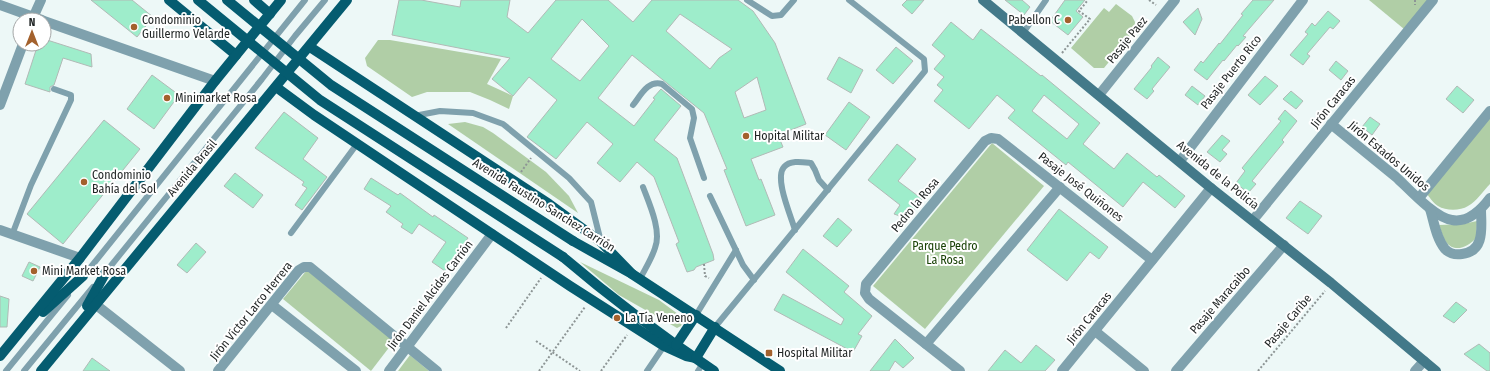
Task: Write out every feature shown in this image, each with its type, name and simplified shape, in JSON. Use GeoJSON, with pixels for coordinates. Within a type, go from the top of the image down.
{"type":"FeatureCollection","features":[{"type":"Feature","properties":{"kind":"main road"},"geometry":{"type":"LineString","coordinates":[[169,0],[236,55]]}},
{"type":"Feature","properties":{"kind":"main road"},"geometry":{"type":"LineString","coordinates":[[198,0],[320,100],[564,257],[595,284],[699,364]]}},
{"type":"Feature","properties":{"kind":"main road","name":"Avenida Faustino Sanchez Carrión"},"geometry":{"type":"LineString","coordinates":[[227,0],[331,85],[572,241],[636,276],[780,371]]}},
{"type":"Feature","properties":{"kind":"main road"},"geometry":{"type":"LineString","coordinates":[[254,0],[270,14]]}},
{"type":"Feature","properties":{"kind":"main road"},"geometry":{"type":"LineString","coordinates":[[0,356],[80,258],[215,81],[281,0]]}},
{"type":"Feature","properties":{"kind":"main road","name":"Avenida Brasil"},"geometry":{"type":"LineString","coordinates":[[41,371],[74,329],[310,47],[347,0]]}},
{"type":"Feature","properties":{"kind":"main road"},"geometry":{"type":"LineString","coordinates":[[310,47],[549,204],[601,242],[636,276]]}},
{"type":"Feature","properties":{"kind":"main road"},"geometry":{"type":"LineString","coordinates":[[276,87],[314,115],[546,271],[664,346],[714,371]]}},
{"type":"Feature","properties":{"kind":"main road"},"geometry":{"type":"LineString","coordinates":[[74,329],[107,270]]}},
{"type":"Feature","properties":{"kind":"main road"},"geometry":{"type":"LineString","coordinates":[[22,330],[83,276]]}},
{"type":"Feature","properties":{"kind":"main road"},"geometry":{"type":"LineString","coordinates":[[676,345],[696,315]]}},
{"type":"Feature","properties":{"kind":"main road"},"geometry":{"type":"LineString","coordinates":[[699,364],[715,328]]}},
{"type":"Feature","properties":{"kind":"street"},"geometry":{"type":"LineString","coordinates":[[39,12],[41,0]]}},
{"type":"Feature","properties":{"kind":"street","name":"Avenida de la Policía"},"geometry":{"type":"LineString","coordinates":[[983,0],[1180,160],[1212,188],[1331,283],[1436,371]]}},
{"type":"Feature","properties":{"kind":"street","name":"Pasaje Paez"},"geometry":{"type":"LineString","coordinates":[[1099,95],[1175,0]]}},
{"type":"Feature","properties":{"kind":"street","name":"Pasaje Puerto Rico"},"geometry":{"type":"LineString","coordinates":[[1180,160],[1303,0]]}},
{"type":"Feature","properties":{"kind":"street","name":"Jirón Caracas"},"geometry":{"type":"LineString","coordinates":[[1253,220],[1432,0]]}},
{"type":"Feature","properties":{"kind":"street"},"geometry":{"type":"LineString","coordinates":[[0,5],[19,12]]}},
{"type":"Feature","properties":{"kind":"street"},"geometry":{"type":"LineString","coordinates":[[52,24],[215,81]]}},
{"type":"Feature","properties":{"kind":"street"},"geometry":{"type":"LineString","coordinates":[[0,105],[20,52]]}},
{"type":"Feature","properties":{"kind":"street"},"geometry":{"type":"LineString","coordinates":[[1419,198],[1490,111]]}},
{"type":"Feature","properties":{"kind":"street","name":"Jirón Estados Unidos"},"geometry":{"type":"LineString","coordinates":[[1331,124],[1441,217],[1452,220],[1463,219],[1474,215],[1490,198]]}},
{"type":"Feature","properties":{"kind":"street","name":"Pasaje José Quiñones"},"geometry":{"type":"LineString","coordinates":[[991,138],[998,139],[1060,186],[1152,260]]}},
{"type":"Feature","properties":{"kind":"street","name":"Pedro la Rosa"},"geometry":{"type":"LineString","coordinates":[[926,344],[869,299],[865,293],[866,284],[985,141],[991,138]]}},
{"type":"Feature","properties":{"kind":"street"},"geometry":{"type":"LineString","coordinates":[[960,371],[926,344],[1060,186]]}},
{"type":"Feature","properties":{"kind":"street","name":"Jirón Caracas"},"geometry":{"type":"LineString","coordinates":[[1062,371],[1212,188]]}},
{"type":"Feature","properties":{"kind":"street","name":"Jirón Estados Unidos"},"geometry":{"type":"LineString","coordinates":[[1430,208],[1441,242],[1450,253],[1457,255],[1470,252],[1480,242],[1482,233],[1481,209]]}},
{"type":"Feature","properties":{"kind":"street"},"geometry":{"type":"LineString","coordinates":[[0,230],[80,258]]}},
{"type":"Feature","properties":{"kind":"street","name":"Jirón Daniel Alcides Carrión"},"geometry":{"type":"LineString","coordinates":[[389,371],[492,234]]}},
{"type":"Feature","properties":{"kind":"street","name":"Pasaje Maracaibo"},"geometry":{"type":"LineString","coordinates":[[1176,371],[1284,245]]}},
{"type":"Feature","properties":{"kind":"street","name":"Jirón Víctor Larco Herrera"},"geometry":{"type":"LineString","coordinates":[[218,371],[299,270],[304,267],[310,267],[407,346]]}},
{"type":"Feature","properties":{"kind":"street"},"geometry":{"type":"LineString","coordinates":[[95,304],[180,371]]}},
{"type":"Feature","properties":{"kind":"street"},"geometry":{"type":"LineString","coordinates":[[272,305],[356,371]]}},
{"type":"Feature","properties":{"kind":"street"},"geometry":{"type":"LineString","coordinates":[[1095,331],[1144,371]]}},
{"type":"Feature","properties":{"kind":"street"},"geometry":{"type":"LineString","coordinates":[[407,346],[437,371]]}},
{"type":"Feature","properties":{"kind":"street"},"geometry":{"type":"LineString","coordinates":[[1415,371],[1424,361]]}},
{"type":"Feature","properties":{"kind":"lane","name":"Avenida Brasil"},"geometry":{"type":"LineString","coordinates":[[6,371],[305,0]]}},
{"type":"Feature","properties":{"kind":"lane","name":"Avenida Brasil"},"geometry":{"type":"LineString","coordinates":[[24,371],[262,79],[295,36],[326,0]]}},
{"type":"Feature","properties":{"kind":"lane"},"geometry":{"type":"LineString","coordinates":[[748,0],[772,16],[781,15],[794,0]]}},
{"type":"Feature","properties":{"kind":"lane"},"geometry":{"type":"LineString","coordinates":[[715,328],[925,71],[924,59],[848,0]]}},
{"type":"Feature","properties":{"kind":"lane"},"geometry":{"type":"LineString","coordinates":[[1023,33],[1046,0]]}},
{"type":"Feature","properties":{"kind":"lane"},"geometry":{"type":"LineString","coordinates":[[633,105],[650,84],[657,83],[662,84],[692,109],[694,118],[690,138],[704,178]]}},
{"type":"Feature","properties":{"kind":"lane"},"geometry":{"type":"LineString","coordinates":[[12,234],[30,185],[71,100],[71,95],[54,89]]}},
{"type":"Feature","properties":{"kind":"lane"},"geometry":{"type":"LineString","coordinates":[[414,116],[440,111],[473,113],[503,124],[569,178],[591,202],[601,242]]}},
{"type":"Feature","properties":{"kind":"lane"},"geometry":{"type":"LineString","coordinates":[[291,232],[357,144]]}},
{"type":"Feature","properties":{"kind":"lane"},"geometry":{"type":"LineString","coordinates":[[795,230],[781,185],[780,174],[785,166],[796,162],[811,163],[819,180],[828,190]]}},
{"type":"Feature","properties":{"kind":"lane"},"geometry":{"type":"LineString","coordinates":[[636,276],[656,247],[657,234],[653,215],[643,187]]}},
{"type":"Feature","properties":{"kind":"lane"},"geometry":{"type":"LineString","coordinates":[[710,196],[743,265],[754,280]]}},
{"type":"Feature","properties":{"kind":"lane"},"geometry":{"type":"LineString","coordinates":[[696,315],[736,250]]}},
{"type":"Feature","properties":{"kind":"lane"},"geometry":{"type":"LineString","coordinates":[[647,371],[664,346]]}},
{"type":"Feature","properties":{"kind":"path"},"geometry":{"type":"LineString","coordinates":[[1056,60],[1090,19],[1079,11],[1088,0]]}},
{"type":"Feature","properties":{"kind":"path"},"geometry":{"type":"LineString","coordinates":[[515,182],[536,151]]}},
{"type":"Feature","properties":{"kind":"path"},"geometry":{"type":"LineString","coordinates":[[704,264],[705,276],[716,282]]}},
{"type":"Feature","properties":{"kind":"path"},"geometry":{"type":"LineString","coordinates":[[506,328],[546,271]]}},
{"type":"Feature","properties":{"kind":"path","name":"Pasaje Caribe"},"geometry":{"type":"LineString","coordinates":[[1258,371],[1331,283]]}},
{"type":"Feature","properties":{"kind":"path"},"geometry":{"type":"LineString","coordinates":[[538,371],[591,300]]}},
{"type":"Feature","properties":{"kind":"path"},"geometry":{"type":"LineString","coordinates":[[601,371],[634,326]]}},
{"type":"Feature","properties":{"kind":"path"},"geometry":{"type":"LineString","coordinates":[[536,341],[580,371]]}},
{"type":"Feature","properties":{"kind":"green space"},"geometry":{"type":"Polygon","coordinates":[[[1369,0],[1428,0],[1404,29],[1369,0]]]}},
{"type":"Feature","properties":{"kind":"green space"},"geometry":{"type":"Polygon","coordinates":[[[1116,4],[1132,16],[1135,22],[1134,31],[1104,68],[1094,68],[1071,48],[1104,8],[1109,12],[1116,4]]]}},
{"type":"Feature","properties":{"kind":"green space"},"geometry":{"type":"Polygon","coordinates":[[[378,40],[390,40],[501,59],[487,84],[513,96],[509,109],[470,92],[427,92],[412,97],[367,66],[365,58],[378,40]]]}},
{"type":"Feature","properties":{"kind":"green space"},"geometry":{"type":"Polygon","coordinates":[[[1490,113],[1490,184],[1471,204],[1465,208],[1449,210],[1441,208],[1433,202],[1426,192],[1490,113]]]}},
{"type":"Feature","properties":{"kind":"green space"},"geometry":{"type":"Polygon","coordinates":[[[465,122],[483,127],[493,133],[546,172],[569,196],[578,213],[448,124],[465,122]]]}},
{"type":"Feature","properties":{"kind":"green space","name":"Parque Pedro La Rosa"},"geometry":{"type":"Polygon","coordinates":[[[992,143],[1044,186],[925,329],[873,286],[992,143]]]}},
{"type":"Feature","properties":{"kind":"green space"},"geometry":{"type":"Polygon","coordinates":[[[1477,221],[1476,238],[1470,244],[1462,248],[1454,248],[1446,242],[1439,225],[1463,224],[1477,221]]]}},
{"type":"Feature","properties":{"kind":"green space"},"geometry":{"type":"Polygon","coordinates":[[[580,262],[659,300],[682,317],[683,320],[681,326],[677,328],[619,295],[580,262]]]}},
{"type":"Feature","properties":{"kind":"green space"},"geometry":{"type":"Polygon","coordinates":[[[307,270],[394,341],[371,371],[283,299],[307,270]]]}},
{"type":"Feature","properties":{"kind":"green space"},"geometry":{"type":"Polygon","coordinates":[[[410,355],[429,371],[398,371],[410,355]]]}},
{"type":"Feature","properties":{"kind":"building","name":"Condominio Guillermo Velarde"},"geometry":{"type":"Polygon","coordinates":[[[91,0],[132,0],[153,17],[137,37],[91,0]]]}},
{"type":"Feature","properties":{"kind":"building","name":"Hopital Militar"},"geometry":{"type":"Polygon","coordinates":[[[399,0],[421,0],[460,7],[461,0],[510,0],[507,17],[528,33],[556,0],[608,0],[633,22],[652,0],[738,0],[753,11],[775,43],[806,124],[778,135],[783,147],[751,159],[759,180],[761,179],[775,215],[746,226],[724,170],[727,169],[704,113],[632,55],[598,98],[634,126],[661,89],[681,106],[654,140],[677,158],[713,254],[714,260],[687,272],[676,244],[679,242],[654,177],[637,162],[620,182],[597,163],[613,144],[587,122],[556,159],[527,137],[557,100],[529,77],[513,96],[492,79],[510,58],[392,35],[399,0]],[[680,14],[666,31],[710,69],[719,58],[732,49],[680,14]],[[582,19],[551,59],[580,81],[609,46],[582,19]],[[757,77],[735,92],[744,118],[766,110],[757,77]]]}},
{"type":"Feature","properties":{"kind":"building"},"geometry":{"type":"Polygon","coordinates":[[[907,0],[924,0],[912,14],[902,5],[907,0]]]}},
{"type":"Feature","properties":{"kind":"building"},"geometry":{"type":"Polygon","coordinates":[[[1005,0],[1022,0],[1030,7],[1024,15],[1005,0]]]}},
{"type":"Feature","properties":{"kind":"building","name":"Pabellon C"},"geometry":{"type":"Polygon","coordinates":[[[1065,0],[1085,0],[1076,11],[1083,17],[1068,35],[1050,21],[1065,0]]]}},
{"type":"Feature","properties":{"kind":"building"},"geometry":{"type":"Polygon","coordinates":[[[1253,0],[1274,0],[1243,36],[1246,37],[1238,46],[1237,45],[1224,61],[1223,60],[1207,80],[1194,70],[1201,61],[1203,63],[1219,43],[1220,44],[1243,15],[1241,14],[1253,0]]]}},
{"type":"Feature","properties":{"kind":"building"},"geometry":{"type":"Polygon","coordinates":[[[1198,8],[1202,19],[1195,35],[1183,22],[1198,8]]]}},
{"type":"Feature","properties":{"kind":"building"},"geometry":{"type":"Polygon","coordinates":[[[1328,11],[1340,21],[1333,29],[1330,27],[1307,54],[1310,56],[1303,65],[1290,55],[1308,34],[1305,32],[1312,23],[1315,26],[1328,11]]]}},
{"type":"Feature","properties":{"kind":"building"},"geometry":{"type":"Polygon","coordinates":[[[951,22],[973,40],[981,29],[1041,76],[1042,75],[1100,123],[1083,144],[1114,169],[1127,153],[1157,177],[1159,175],[1185,196],[1175,208],[1143,182],[1123,207],[1068,162],[1066,165],[1008,118],[1015,110],[997,95],[969,129],[934,101],[943,90],[937,85],[944,77],[934,69],[945,56],[932,45],[951,22]],[[1044,95],[1032,111],[1067,139],[1079,124],[1044,95]]]}},
{"type":"Feature","properties":{"kind":"building"},"geometry":{"type":"Polygon","coordinates":[[[52,42],[91,54],[92,67],[63,58],[54,85],[50,87],[50,92],[25,84],[35,52],[52,52],[52,42]]]}},
{"type":"Feature","properties":{"kind":"building"},"geometry":{"type":"Polygon","coordinates":[[[896,47],[913,61],[893,84],[876,70],[896,47]]]}},
{"type":"Feature","properties":{"kind":"building"},"geometry":{"type":"Polygon","coordinates":[[[839,57],[863,70],[851,93],[827,79],[839,57]]]}},
{"type":"Feature","properties":{"kind":"building"},"geometry":{"type":"Polygon","coordinates":[[[1158,57],[1170,67],[1152,89],[1154,91],[1147,99],[1134,89],[1158,57]]]}},
{"type":"Feature","properties":{"kind":"building"},"geometry":{"type":"Polygon","coordinates":[[[1336,61],[1348,71],[1341,80],[1329,70],[1336,61]]]}},
{"type":"Feature","properties":{"kind":"building"},"geometry":{"type":"Polygon","coordinates":[[[152,75],[179,95],[154,129],[127,109],[152,75]]]}},
{"type":"Feature","properties":{"kind":"building"},"geometry":{"type":"Polygon","coordinates":[[[1265,76],[1278,86],[1260,105],[1248,95],[1265,76]]]}},
{"type":"Feature","properties":{"kind":"building"},"geometry":{"type":"Polygon","coordinates":[[[1192,86],[1205,96],[1198,105],[1185,95],[1192,86]]]}},
{"type":"Feature","properties":{"kind":"building"},"geometry":{"type":"Polygon","coordinates":[[[1457,86],[1474,100],[1463,113],[1446,99],[1457,86]]]}},
{"type":"Feature","properties":{"kind":"building"},"geometry":{"type":"Polygon","coordinates":[[[1291,91],[1303,101],[1296,109],[1283,99],[1291,91]]]}},
{"type":"Feature","properties":{"kind":"building"},"geometry":{"type":"Polygon","coordinates":[[[849,102],[870,117],[846,150],[825,135],[849,102]]]}},
{"type":"Feature","properties":{"kind":"building"},"geometry":{"type":"Polygon","coordinates":[[[1285,110],[1297,121],[1282,140],[1284,142],[1252,181],[1256,184],[1248,193],[1236,183],[1245,171],[1242,168],[1281,121],[1278,119],[1285,110]]]}},
{"type":"Feature","properties":{"kind":"building"},"geometry":{"type":"Polygon","coordinates":[[[284,112],[318,138],[303,159],[327,177],[302,210],[295,205],[307,188],[302,185],[304,182],[255,148],[284,112]]]}},
{"type":"Feature","properties":{"kind":"building"},"geometry":{"type":"Polygon","coordinates":[[[1370,117],[1380,124],[1372,135],[1362,127],[1370,117]]]}},
{"type":"Feature","properties":{"kind":"building","name":"Condominio Bahía del Sol"},"geometry":{"type":"Polygon","coordinates":[[[104,120],[140,149],[63,244],[27,214],[104,120]]]}},
{"type":"Feature","properties":{"kind":"building"},"geometry":{"type":"Polygon","coordinates":[[[1222,135],[1230,141],[1222,150],[1227,154],[1220,162],[1207,152],[1222,135]]]}},
{"type":"Feature","properties":{"kind":"building"},"geometry":{"type":"Polygon","coordinates":[[[897,144],[916,159],[898,181],[922,199],[908,219],[894,214],[900,205],[868,180],[897,144]]]}},
{"type":"Feature","properties":{"kind":"building"},"geometry":{"type":"Polygon","coordinates":[[[235,173],[263,195],[253,208],[224,186],[235,173]]]}},
{"type":"Feature","properties":{"kind":"building"},"geometry":{"type":"Polygon","coordinates":[[[371,178],[398,195],[400,193],[433,217],[434,215],[468,238],[445,271],[432,262],[446,242],[419,224],[412,234],[401,227],[403,224],[386,212],[391,206],[364,189],[371,178]]]}},
{"type":"Feature","properties":{"kind":"building"},"geometry":{"type":"Polygon","coordinates":[[[1300,201],[1322,216],[1308,234],[1286,218],[1300,201]]]}},
{"type":"Feature","properties":{"kind":"building"},"geometry":{"type":"Polygon","coordinates":[[[1059,209],[1108,247],[1099,259],[1090,252],[1067,281],[1027,250],[1059,209]]]}},
{"type":"Feature","properties":{"kind":"building"},"geometry":{"type":"Polygon","coordinates":[[[838,218],[852,230],[837,247],[823,236],[838,218]]]}},
{"type":"Feature","properties":{"kind":"building"},"geometry":{"type":"Polygon","coordinates":[[[196,243],[206,252],[187,273],[177,265],[196,243]]]}},
{"type":"Feature","properties":{"kind":"building"},"geometry":{"type":"Polygon","coordinates":[[[803,249],[849,286],[844,292],[872,316],[858,334],[862,336],[853,352],[774,310],[783,294],[841,325],[844,319],[786,272],[803,249]]]}},
{"type":"Feature","properties":{"kind":"building"},"geometry":{"type":"Polygon","coordinates":[[[29,262],[40,267],[33,281],[22,276],[29,262]]]}},
{"type":"Feature","properties":{"kind":"building"},"geometry":{"type":"Polygon","coordinates":[[[0,296],[9,299],[7,327],[0,327],[0,296]]]}},
{"type":"Feature","properties":{"kind":"building"},"geometry":{"type":"Polygon","coordinates":[[[1456,302],[1467,310],[1454,323],[1443,316],[1456,302]]]}},
{"type":"Feature","properties":{"kind":"building"},"geometry":{"type":"Polygon","coordinates":[[[895,339],[914,358],[903,368],[895,361],[889,371],[870,371],[895,339]]]}},
{"type":"Feature","properties":{"kind":"building"},"geometry":{"type":"Polygon","coordinates":[[[1479,344],[1490,353],[1490,371],[1487,371],[1464,354],[1479,344]]]}},
{"type":"Feature","properties":{"kind":"building"},"geometry":{"type":"Polygon","coordinates":[[[1036,345],[1055,360],[1045,371],[988,371],[1005,350],[1021,363],[1036,345]]]}},
{"type":"Feature","properties":{"kind":"building"},"geometry":{"type":"Polygon","coordinates":[[[92,358],[110,371],[83,371],[92,358]]]}},
{"type":"Feature","properties":{"kind":"place","name":"Pabellon C"},"geometry":{"type":"Point","coordinates":[1068,20]}},
{"type":"Feature","properties":{"kind":"place","name":"Condominio Guillermo Velarde"},"geometry":{"type":"Point","coordinates":[134,27]}},
{"type":"Feature","properties":{"kind":"place","name":"Minimarket Rosa"},"geometry":{"type":"Point","coordinates":[167,98]}},
{"type":"Feature","properties":{"kind":"place","name":"Hopital Militar"},"geometry":{"type":"Point","coordinates":[746,136]}},
{"type":"Feature","properties":{"kind":"place","name":"Condominio Bahía del Sol"},"geometry":{"type":"Point","coordinates":[84,182]}},
{"type":"Feature","properties":{"kind":"place","name":"Mini Market Rosa"},"geometry":{"type":"Point","coordinates":[34,271]}},
{"type":"Feature","properties":{"kind":"place","name":"La Tía Veneno"},"geometry":{"type":"Point","coordinates":[617,318]}},
{"type":"Feature","properties":{"kind":"place","name":"Hospital Militar"},"geometry":{"type":"Point","coordinates":[769,353]}}]}
